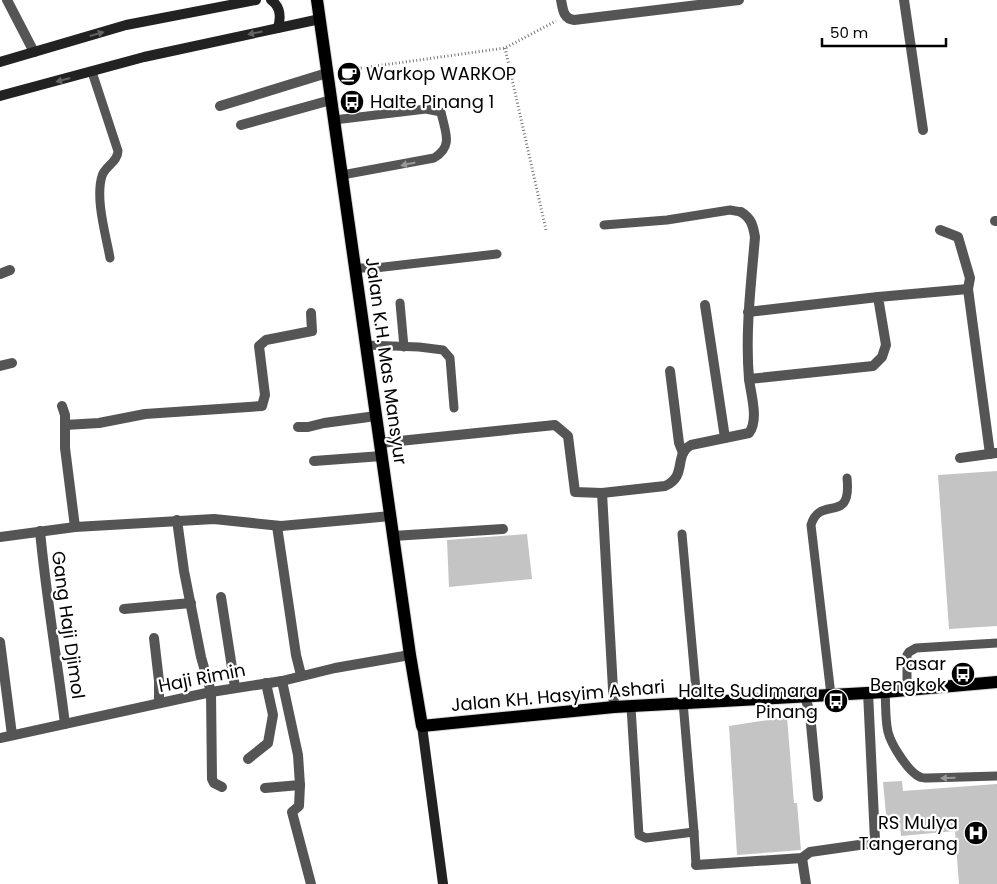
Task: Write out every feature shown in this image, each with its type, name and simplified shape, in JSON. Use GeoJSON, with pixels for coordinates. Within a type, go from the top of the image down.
{"type":"FeatureCollection","features":[{"type":"Feature","properties":{"kind":"main road","name":"Jalan K.H. Mas Mansyur"},"geometry":{"type":"LineString","coordinates":[[317,0],[410,655],[422,726]]}},
{"type":"Feature","properties":{"kind":"main road","name":"Jalan KH. Hasyim Ashari"},"geometry":{"type":"LineString","coordinates":[[422,726],[614,707],[886,692],[997,682]]}},
{"type":"Feature","properties":{"kind":"street"},"geometry":{"type":"LineString","coordinates":[[7,0],[34,52]]}},
{"type":"Feature","properties":{"kind":"street"},"geometry":{"type":"LineString","coordinates":[[0,62],[126,25],[256,0]]}},
{"type":"Feature","properties":{"kind":"street"},"geometry":{"type":"LineString","coordinates":[[271,0],[279,11],[280,20],[278,28]]}},
{"type":"Feature","properties":{"kind":"street"},"geometry":{"type":"LineString","coordinates":[[561,0],[565,16],[570,20],[739,0]]}},
{"type":"Feature","properties":{"kind":"street"},"geometry":{"type":"LineString","coordinates":[[904,0],[923,130]]}},
{"type":"Feature","properties":{"kind":"street"},"geometry":{"type":"LineString","coordinates":[[0,96],[144,57],[320,19]]}},
{"type":"Feature","properties":{"kind":"street"},"geometry":{"type":"LineString","coordinates":[[220,106],[327,73]]}},
{"type":"Feature","properties":{"kind":"street"},"geometry":{"type":"LineString","coordinates":[[241,125],[331,100]]}},
{"type":"Feature","properties":{"kind":"street"},"geometry":{"type":"LineString","coordinates":[[314,461],[381,449],[555,425],[568,436],[575,492],[602,493],[665,486],[673,483],[677,477],[683,453],[687,447],[749,433],[753,428],[754,421],[747,351],[748,312],[755,237],[754,226],[748,217],[740,212]]}},
{"type":"Feature","properties":{"kind":"street"},"geometry":{"type":"LineString","coordinates":[[940,230],[958,237],[970,278],[968,289],[994,454],[960,458]]}},
{"type":"Feature","properties":{"kind":"street"},"geometry":{"type":"LineString","coordinates":[[748,312],[968,289]]}},
{"type":"Feature","properties":{"kind":"street"},"geometry":{"type":"LineString","coordinates":[[749,379],[873,366],[882,357],[886,345],[878,297]]}},
{"type":"Feature","properties":{"kind":"street"},"geometry":{"type":"LineString","coordinates":[[705,305],[725,438]]}},
{"type":"Feature","properties":{"kind":"street"},"geometry":{"type":"LineString","coordinates":[[65,425],[99,423],[146,414],[262,406],[265,395],[259,346],[266,340],[312,331],[311,313]]}},
{"type":"Feature","properties":{"kind":"street"},"geometry":{"type":"LineString","coordinates":[[0,366],[12,363]]}},
{"type":"Feature","properties":{"kind":"street"},"geometry":{"type":"LineString","coordinates":[[670,371],[679,443],[683,453]]}},
{"type":"Feature","properties":{"kind":"street"},"geometry":{"type":"LineString","coordinates":[[62,406],[65,425],[65,448],[75,527]]}},
{"type":"Feature","properties":{"kind":"street"},"geometry":{"type":"LineString","coordinates":[[298,426],[308,427],[376,416]]}},
{"type":"Feature","properties":{"kind":"street"},"geometry":{"type":"LineString","coordinates":[[602,493],[614,707]]}},
{"type":"Feature","properties":{"kind":"street"},"geometry":{"type":"LineString","coordinates":[[0,539],[40,531],[75,527],[177,520],[214,520],[277,526],[390,516]]}},
{"type":"Feature","properties":{"kind":"street"},"geometry":{"type":"LineString","coordinates":[[177,520],[200,657],[211,692],[212,779],[214,783],[222,787]]}},
{"type":"Feature","properties":{"kind":"street"},"geometry":{"type":"LineString","coordinates":[[277,526],[296,655],[301,675]]}},
{"type":"Feature","properties":{"kind":"street"},"geometry":{"type":"LineString","coordinates":[[393,536],[504,529]]}},
{"type":"Feature","properties":{"kind":"street","name":"Gang Haji Djimol"},"geometry":{"type":"LineString","coordinates":[[40,531],[45,586],[65,724]]}},
{"type":"Feature","properties":{"kind":"street"},"geometry":{"type":"LineString","coordinates":[[221,597],[235,687]]}},
{"type":"Feature","properties":{"kind":"street"},"geometry":{"type":"LineString","coordinates":[[124,609],[190,603]]}},
{"type":"Feature","properties":{"kind":"street"},"geometry":{"type":"LineString","coordinates":[[154,638],[159,681],[159,703]]}},
{"type":"Feature","properties":{"kind":"street"},"geometry":{"type":"LineString","coordinates":[[0,642],[12,736]]}},
{"type":"Feature","properties":{"kind":"street","name":"Haji Rimin"},"geometry":{"type":"LineString","coordinates":[[0,738],[235,687],[266,683],[410,655]]}},
{"type":"Feature","properties":{"kind":"street"},"geometry":{"type":"LineString","coordinates":[[282,680],[298,755],[299,806],[292,812],[310,884]]}},
{"type":"Feature","properties":{"kind":"street"},"geometry":{"type":"LineString","coordinates":[[248,759],[268,743],[272,715],[266,683]]}},
{"type":"Feature","properties":{"kind":"street"},"geometry":{"type":"LineString","coordinates":[[696,865],[802,858],[810,852],[871,844],[875,840],[868,692]]}},
{"type":"Feature","properties":{"kind":"street"},"geometry":{"type":"LineString","coordinates":[[805,696],[810,714],[818,797]]}},
{"type":"Feature","properties":{"kind":"street"},"geometry":{"type":"LineString","coordinates":[[422,726],[443,884]]}},
{"type":"Feature","properties":{"kind":"street"},"geometry":{"type":"LineString","coordinates":[[265,788],[300,785]]}},
{"type":"Feature","properties":{"kind":"street"},"geometry":{"type":"LineString","coordinates":[[802,858],[806,884]]}},
{"type":"Feature","properties":{"kind":"lane"},"geometry":{"type":"LineString","coordinates":[[92,72],[118,151],[116,158],[103,174],[100,185],[110,258]]}},
{"type":"Feature","properties":{"kind":"lane"},"geometry":{"type":"LineString","coordinates":[[334,120],[426,109],[441,112],[447,142],[443,152],[434,158],[342,175]]}},
{"type":"Feature","properties":{"kind":"lane"},"geometry":{"type":"LineString","coordinates":[[604,225],[667,220],[730,210],[740,212]]}},
{"type":"Feature","properties":{"kind":"lane"},"geometry":{"type":"LineString","coordinates":[[355,268],[375,268],[498,254]]}},
{"type":"Feature","properties":{"kind":"lane"},"geometry":{"type":"LineString","coordinates":[[400,304],[404,347]]}},
{"type":"Feature","properties":{"kind":"lane"},"geometry":{"type":"LineString","coordinates":[[366,345],[442,350],[450,358],[454,408]]}},
{"type":"Feature","properties":{"kind":"lane"},"geometry":{"type":"LineString","coordinates":[[831,695],[811,525],[814,517],[820,512],[845,502],[849,493],[847,478]]}},
{"type":"Feature","properties":{"kind":"lane"},"geometry":{"type":"LineString","coordinates":[[682,534],[697,701]]}},
{"type":"Feature","properties":{"kind":"lane"},"geometry":{"type":"LineString","coordinates":[[907,689],[908,652],[916,648],[997,643]]}},
{"type":"Feature","properties":{"kind":"lane"},"geometry":{"type":"LineString","coordinates":[[886,692],[888,731],[893,744],[914,773],[920,777],[928,778],[997,776]]}},
{"type":"Feature","properties":{"kind":"lane"},"geometry":{"type":"LineString","coordinates":[[683,702],[696,865]]}},
{"type":"Feature","properties":{"kind":"lane"},"geometry":{"type":"LineString","coordinates":[[631,707],[639,835],[646,838],[694,832]]}},
{"type":"Feature","properties":{"kind":"path"},"geometry":{"type":"LineString","coordinates":[[327,73],[505,48],[565,16]]}},
{"type":"Feature","properties":{"kind":"path"},"geometry":{"type":"LineString","coordinates":[[505,48],[546,230]]}},
{"type":"Feature","properties":{"kind":"building"},"geometry":{"type":"Polygon","coordinates":[[[997,471],[997,626],[949,629],[938,475],[997,471]]]}},
{"type":"Feature","properties":{"kind":"building"},"geometry":{"type":"Polygon","coordinates":[[[527,534],[532,579],[449,587],[447,540],[527,534]]]}},
{"type":"Feature","properties":{"kind":"building"},"geometry":{"type":"Polygon","coordinates":[[[787,717],[794,803],[797,803],[801,850],[737,855],[729,726],[787,717]]]}},
{"type":"Feature","properties":{"kind":"building","name":"RS Mulya Tangerang"},"geometry":{"type":"Polygon","coordinates":[[[902,781],[903,791],[997,784],[997,884],[959,884],[955,831],[901,836],[900,824],[887,825],[883,782],[902,781]]]}},
{"type":"Feature","properties":{"kind":"place","name":"Warkop WARKOP"},"geometry":{"type":"Point","coordinates":[349,74]}},
{"type":"Feature","properties":{"kind":"place","name":"Halte Pinang 1"},"geometry":{"type":"Point","coordinates":[352,102]}},
{"type":"Feature","properties":{"kind":"place","name":"Pasar Bengkok"},"geometry":{"type":"Point","coordinates":[963,674]}},
{"type":"Feature","properties":{"kind":"place","name":"Halte Sudimara Pinang"},"geometry":{"type":"Point","coordinates":[836,701]}},
{"type":"Feature","properties":{"kind":"place","name":"RS Mulya Tangerang"},"geometry":{"type":"Point","coordinates":[976,833]}}]}
